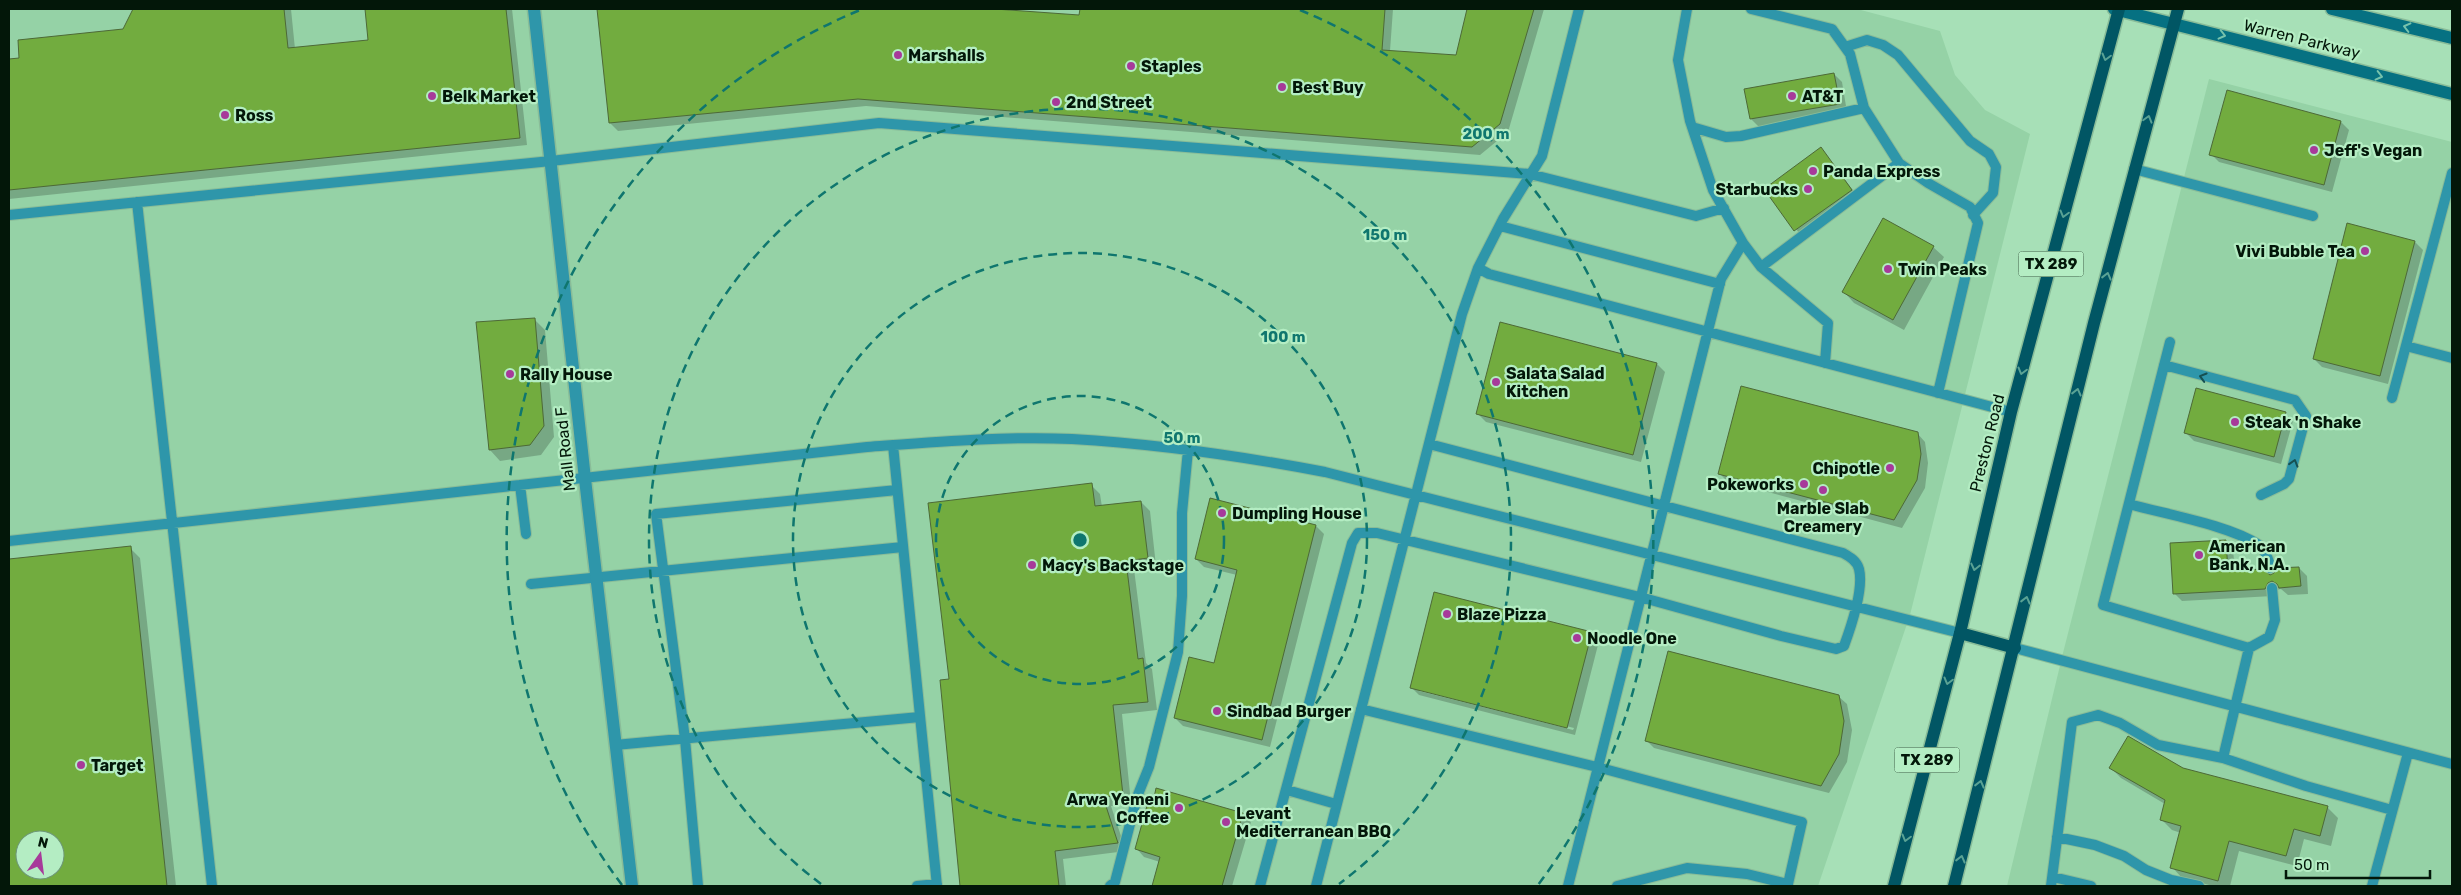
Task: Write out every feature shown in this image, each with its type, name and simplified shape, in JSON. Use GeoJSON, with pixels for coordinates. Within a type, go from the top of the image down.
{"type":"FeatureCollection","features":[{"type":"Feature","properties":{"kind":"main road","name":"Warren Parkway"},"geometry":{"type":"LineString","coordinates":[[2117,9],[2452,94]]}},
{"type":"Feature","properties":{"kind":"main road","name":"Preston Road"},"geometry":{"type":"LineString","coordinates":[[1894,886],[1960,634],[2011,412],[2117,9]]}},
{"type":"Feature","properties":{"kind":"main road","name":"TX 289"},"geometry":{"type":"LineString","coordinates":[[1954,886],[2134,169],[2178,9]]}},
{"type":"Feature","properties":{"kind":"main road"},"geometry":{"type":"LineString","coordinates":[[2332,9],[2452,38]]}},
{"type":"Feature","properties":{"kind":"main road"},"geometry":{"type":"LineString","coordinates":[[1960,634],[2015,648]]}},
{"type":"Feature","properties":{"kind":"street","name":"Mall Road F"},"geometry":{"type":"LineString","coordinates":[[534,9],[596,578],[632,886]]}},
{"type":"Feature","properties":{"kind":"lane"},"geometry":{"type":"LineString","coordinates":[[1316,886],[1462,314],[1478,268],[1500,226],[1542,156],[1579,9]]}},
{"type":"Feature","properties":{"kind":"lane"},"geometry":{"type":"LineString","coordinates":[[1687,9],[1678,60],[1692,128],[1713,190],[1743,242],[1761,267],[1828,323],[1825,363]]}},
{"type":"Feature","properties":{"kind":"lane"},"geometry":{"type":"LineString","coordinates":[[1751,9],[1832,29],[1850,54],[1864,108],[1899,163],[1928,183],[1970,207],[1978,223],[1938,393]]}},
{"type":"Feature","properties":{"kind":"lane"},"geometry":{"type":"LineString","coordinates":[[1845,47],[1867,40],[1883,45],[1898,55],[1970,142],[1989,154],[1996,166],[1993,193],[1973,214]]}},
{"type":"Feature","properties":{"kind":"lane"},"geometry":{"type":"LineString","coordinates":[[1692,128],[1726,137],[1741,136],[1864,108]]}},
{"type":"Feature","properties":{"kind":"lane"},"geometry":{"type":"LineString","coordinates":[[9,215],[551,161],[879,123],[1530,174],[1696,216],[1724,208]]}},
{"type":"Feature","properties":{"kind":"lane"},"geometry":{"type":"LineString","coordinates":[[1761,267],[1899,163]]}},
{"type":"Feature","properties":{"kind":"lane"},"geometry":{"type":"LineString","coordinates":[[2134,169],[2313,216]]}},
{"type":"Feature","properties":{"kind":"lane"},"geometry":{"type":"LineString","coordinates":[[2392,398],[2452,173]]}},
{"type":"Feature","properties":{"kind":"lane"},"geometry":{"type":"LineString","coordinates":[[137,202],[170,523],[212,886]]}},
{"type":"Feature","properties":{"kind":"lane"},"geometry":{"type":"LineString","coordinates":[[1500,226],[1720,284]]}},
{"type":"Feature","properties":{"kind":"lane"},"geometry":{"type":"LineString","coordinates":[[1568,886],[1650,553],[1710,332],[1720,284],[1743,242]]}},
{"type":"Feature","properties":{"kind":"lane"},"geometry":{"type":"LineString","coordinates":[[1478,268],[1489,274],[2011,412]]}},
{"type":"Feature","properties":{"kind":"lane"},"geometry":{"type":"LineString","coordinates":[[2170,342],[2103,606],[2249,648],[2269,637],[2275,620],[2272,588]]}},
{"type":"Feature","properties":{"kind":"lane"},"geometry":{"type":"LineString","coordinates":[[2406,346],[2452,358]]}},
{"type":"Feature","properties":{"kind":"lane"},"geometry":{"type":"LineString","coordinates":[[2164,365],[2295,400],[2302,408],[2306,416],[2289,479],[2284,484],[2261,495]]}},
{"type":"Feature","properties":{"kind":"lane"},"geometry":{"type":"LineString","coordinates":[[9,541],[892,445],[964,440],[1071,439],[1237,455],[1308,468],[1650,553],[1960,634]]}},
{"type":"Feature","properties":{"kind":"lane"},"geometry":{"type":"LineString","coordinates":[[1260,886],[1355,536],[1358,533],[1368,532],[1405,540],[1640,597],[1781,636],[1836,649],[1844,646],[1856,606],[1859,570],[1854,559],[1843,553],[1429,444]]}},
{"type":"Feature","properties":{"kind":"lane"},"geometry":{"type":"LineString","coordinates":[[892,445],[937,885],[917,886]]}},
{"type":"Feature","properties":{"kind":"lane"},"geometry":{"type":"LineString","coordinates":[[1110,886],[1115,882],[1137,797],[1149,767],[1178,652],[1182,596],[1182,513],[1188,450]]}},
{"type":"Feature","properties":{"kind":"lane"},"geometry":{"type":"LineString","coordinates":[[520,485],[526,534]]}},
{"type":"Feature","properties":{"kind":"lane"},"geometry":{"type":"LineString","coordinates":[[698,886],[685,738],[665,571],[656,514],[897,490]]}},
{"type":"Feature","properties":{"kind":"lane"},"geometry":{"type":"LineString","coordinates":[[2129,504],[2223,529],[2260,546],[2270,563],[2270,568]]}},
{"type":"Feature","properties":{"kind":"lane"},"geometry":{"type":"LineString","coordinates":[[531,584],[903,547]]}},
{"type":"Feature","properties":{"kind":"lane"},"geometry":{"type":"LineString","coordinates":[[2015,648],[2452,764]]}},
{"type":"Feature","properties":{"kind":"lane"},"geometry":{"type":"LineString","coordinates":[[2223,758],[2249,648]]}},
{"type":"Feature","properties":{"kind":"lane"},"geometry":{"type":"LineString","coordinates":[[1361,709],[1597,767],[1802,822],[1791,885],[1747,874],[1687,868],[1618,886]]}},
{"type":"Feature","properties":{"kind":"lane"},"geometry":{"type":"LineString","coordinates":[[2091,886],[2052,882],[2072,722],[2098,715],[2120,723],[2158,744],[2223,758],[2306,786],[2392,810]]}},
{"type":"Feature","properties":{"kind":"lane"},"geometry":{"type":"LineString","coordinates":[[616,745],[920,717]]}},
{"type":"Feature","properties":{"kind":"lane"},"geometry":{"type":"LineString","coordinates":[[2372,886],[2408,752]]}},
{"type":"Feature","properties":{"kind":"lane"},"geometry":{"type":"LineString","coordinates":[[1287,790],[1336,804]]}},
{"type":"Feature","properties":{"kind":"lane"},"geometry":{"type":"LineString","coordinates":[[2057,837],[2095,845],[2124,856],[2146,870],[2170,880],[2199,886]]}},
{"type":"Feature","properties":{"kind":"shaded area"},"geometry":{"type":"Polygon","coordinates":[[[9,9],[1857,9],[1940,31],[1955,75],[1985,110],[2030,134],[1910,615],[1818,886],[9,886],[9,9]]]}},
{"type":"Feature","properties":{"kind":"shaded area"},"geometry":{"type":"Polygon","coordinates":[[[2209,79],[2452,142],[2452,886],[2007,886],[2063,653],[2209,79]]]}},
{"type":"Feature","properties":{"kind":"building"},"geometry":{"type":"Polygon","coordinates":[[[133,9],[284,9],[288,48],[368,40],[365,9],[506,9],[520,138],[9,190],[9,59],[19,58],[18,40],[123,29],[133,9]]]}},
{"type":"Feature","properties":{"kind":"building"},"geometry":{"type":"Polygon","coordinates":[[[597,9],[995,9],[1079,15],[1080,9],[1385,9],[1382,50],[1456,55],[1467,9],[1534,9],[1500,124],[1472,147],[858,99],[609,123],[597,9]]]}},
{"type":"Feature","properties":{"kind":"building","name":"AT&T"},"geometry":{"type":"Polygon","coordinates":[[[1834,73],[1840,104],[1750,119],[1744,89],[1834,73]]]}},
{"type":"Feature","properties":{"kind":"building"},"geometry":{"type":"Polygon","coordinates":[[[2227,90],[2341,121],[2324,185],[2209,155],[2227,90]]]}},
{"type":"Feature","properties":{"kind":"building","name":"Starbucks"},"geometry":{"type":"Polygon","coordinates":[[[1821,147],[1852,190],[1794,231],[1764,189],[1821,147]]]}},
{"type":"Feature","properties":{"kind":"building","name":"Twin Peaks"},"geometry":{"type":"Polygon","coordinates":[[[1883,218],[1934,246],[1893,320],[1842,292],[1883,218]]]}},
{"type":"Feature","properties":{"kind":"building"},"geometry":{"type":"Polygon","coordinates":[[[2347,223],[2415,241],[2380,376],[2313,359],[2347,223]]]}},
{"type":"Feature","properties":{"kind":"building","name":"Rally House"},"geometry":{"type":"Polygon","coordinates":[[[535,318],[544,426],[530,445],[489,450],[476,322],[535,318]]]}},
{"type":"Feature","properties":{"kind":"building"},"geometry":{"type":"Polygon","coordinates":[[[1500,322],[1657,363],[1633,455],[1476,414],[1500,322]]]}},
{"type":"Feature","properties":{"kind":"building"},"geometry":{"type":"Polygon","coordinates":[[[1741,386],[1918,432],[1921,454],[1917,480],[1894,520],[1718,474],[1741,386]]]}},
{"type":"Feature","properties":{"kind":"building","name":"Steak 'n Shake"},"geometry":{"type":"Polygon","coordinates":[[[2196,388],[2286,412],[2274,457],[2184,433],[2196,388]]]}},
{"type":"Feature","properties":{"kind":"building"},"geometry":{"type":"Polygon","coordinates":[[[1092,483],[1095,506],[1141,501],[1148,558],[1126,561],[1138,659],[1143,658],[1148,702],[1113,705],[1123,795],[1103,797],[1118,843],[1055,851],[1059,886],[960,886],[940,680],[949,679],[928,503],[1092,483]]]}},
{"type":"Feature","properties":{"kind":"building"},"geometry":{"type":"Polygon","coordinates":[[[1210,498],[1316,525],[1262,740],[1174,718],[1189,657],[1214,663],[1237,570],[1195,559],[1210,498]]]}},
{"type":"Feature","properties":{"kind":"building","name":"American Bank, N.A."},"geometry":{"type":"Polygon","coordinates":[[[2226,540],[2228,571],[2263,569],[2270,575],[2277,568],[2299,567],[2301,586],[2279,588],[2272,581],[2268,583],[2265,589],[2173,594],[2170,543],[2226,540]]]}},
{"type":"Feature","properties":{"kind":"building"},"geometry":{"type":"Polygon","coordinates":[[[131,546],[167,886],[9,886],[9,559],[131,546]]]}},
{"type":"Feature","properties":{"kind":"building"},"geometry":{"type":"Polygon","coordinates":[[[1434,592],[1592,632],[1567,728],[1410,688],[1434,592]]]}},
{"type":"Feature","properties":{"kind":"building"},"geometry":{"type":"Polygon","coordinates":[[[1668,651],[1839,695],[1844,721],[1839,754],[1821,786],[1645,741],[1668,651]]]}},
{"type":"Feature","properties":{"kind":"building"},"geometry":{"type":"Polygon","coordinates":[[[2128,736],[2183,768],[2328,806],[2320,836],[2294,829],[2286,856],[2229,841],[2218,881],[2170,868],[2181,826],[2160,820],[2165,800],[2109,768],[2128,736]]]}},
{"type":"Feature","properties":{"kind":"building"},"geometry":{"type":"Polygon","coordinates":[[[1156,788],[1243,813],[1222,886],[1152,886],[1160,857],[1135,849],[1148,802],[1153,803],[1156,788]]]}},
{"type":"Feature","properties":{"kind":"place","name":"Marshalls"},"geometry":{"type":"Point","coordinates":[898,55]}},
{"type":"Feature","properties":{"kind":"place","name":"Staples"},"geometry":{"type":"Point","coordinates":[1131,66]}},
{"type":"Feature","properties":{"kind":"place","name":"Best Buy"},"geometry":{"type":"Point","coordinates":[1282,87]}},
{"type":"Feature","properties":{"kind":"place","name":"Belk Market"},"geometry":{"type":"Point","coordinates":[432,96]}},
{"type":"Feature","properties":{"kind":"place","name":"AT&T"},"geometry":{"type":"Point","coordinates":[1792,96]}},
{"type":"Feature","properties":{"kind":"place","name":"2nd Street"},"geometry":{"type":"Point","coordinates":[1056,102]}},
{"type":"Feature","properties":{"kind":"place","name":"Ross"},"geometry":{"type":"Point","coordinates":[225,115]}},
{"type":"Feature","properties":{"kind":"place","name":"Jeff's Vegan"},"geometry":{"type":"Point","coordinates":[2314,150]}},
{"type":"Feature","properties":{"kind":"place","name":"Panda Express"},"geometry":{"type":"Point","coordinates":[1813,171]}},
{"type":"Feature","properties":{"kind":"place","name":"Starbucks"},"geometry":{"type":"Point","coordinates":[1808,189]}},
{"type":"Feature","properties":{"kind":"place","name":"Vivi Bubble Tea"},"geometry":{"type":"Point","coordinates":[2365,251]}},
{"type":"Feature","properties":{"kind":"place","name":"Twin Peaks"},"geometry":{"type":"Point","coordinates":[1888,269]}},
{"type":"Feature","properties":{"kind":"place","name":"Rally House"},"geometry":{"type":"Point","coordinates":[510,374]}},
{"type":"Feature","properties":{"kind":"place","name":"Salata Salad Kitchen"},"geometry":{"type":"Point","coordinates":[1496,382]}},
{"type":"Feature","properties":{"kind":"place","name":"Steak 'n Shake"},"geometry":{"type":"Point","coordinates":[2235,422]}},
{"type":"Feature","properties":{"kind":"place","name":"Chipotle"},"geometry":{"type":"Point","coordinates":[1890,468]}},
{"type":"Feature","properties":{"kind":"place","name":"Pokeworks"},"geometry":{"type":"Point","coordinates":[1804,484]}},
{"type":"Feature","properties":{"kind":"place","name":"Marble Slab Creamery"},"geometry":{"type":"Point","coordinates":[1823,490]}},
{"type":"Feature","properties":{"kind":"place","name":"Dumpling House"},"geometry":{"type":"Point","coordinates":[1222,513]}},
{"type":"Feature","properties":{"kind":"place","name":"American Bank, N.A."},"geometry":{"type":"Point","coordinates":[2199,555]}},
{"type":"Feature","properties":{"kind":"place","name":"Macy's Backstage"},"geometry":{"type":"Point","coordinates":[1032,565]}},
{"type":"Feature","properties":{"kind":"place","name":"Blaze Pizza"},"geometry":{"type":"Point","coordinates":[1447,614]}},
{"type":"Feature","properties":{"kind":"place","name":"Noodle One"},"geometry":{"type":"Point","coordinates":[1577,638]}},
{"type":"Feature","properties":{"kind":"place","name":"Sindbad Burger"},"geometry":{"type":"Point","coordinates":[1217,711]}},
{"type":"Feature","properties":{"kind":"place","name":"Target"},"geometry":{"type":"Point","coordinates":[81,765]}},
{"type":"Feature","properties":{"kind":"place","name":"Arwa Yemeni Coffee"},"geometry":{"type":"Point","coordinates":[1179,808]}},
{"type":"Feature","properties":{"kind":"place","name":"Levant Mediterranean BBQ"},"geometry":{"type":"Point","coordinates":[1226,822]}}]}
